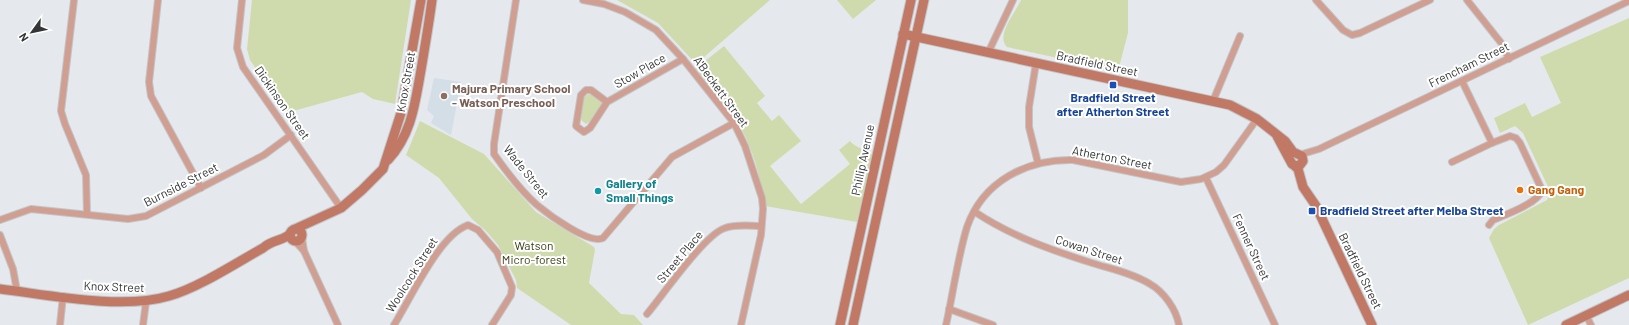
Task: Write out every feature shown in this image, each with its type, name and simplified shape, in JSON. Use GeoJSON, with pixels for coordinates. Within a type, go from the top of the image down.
{"type":"FeatureCollection","features":[{"type":"Feature","properties":{"kind":"street"},"geometry":{"type":"LineString","coordinates":[[74,0],[62,111],[65,124],[86,175],[87,214]]}},
{"type":"Feature","properties":{"kind":"street"},"geometry":{"type":"LineString","coordinates":[[158,0],[149,82],[151,96],[201,188]]}},
{"type":"Feature","properties":{"kind":"street","name":"Dickinson Street"},"geometry":{"type":"LineString","coordinates":[[242,0],[238,30],[239,56],[243,67],[342,208]]}},
{"type":"Feature","properties":{"kind":"street","name":"Knox Street"},"geometry":{"type":"LineString","coordinates":[[386,161],[401,113],[421,0]]}},
{"type":"Feature","properties":{"kind":"street","name":"Knox Street"},"geometry":{"type":"LineString","coordinates":[[0,289],[112,302],[146,302],[170,296],[189,288],[263,248],[296,236],[321,218],[342,208],[376,177],[386,161],[397,150],[405,137],[413,115],[432,0]]}},
{"type":"Feature","properties":{"kind":"street","name":"Wade Street"},"geometry":{"type":"LineString","coordinates":[[516,0],[495,137],[494,154],[537,205],[587,238],[599,240],[603,238],[672,157],[734,124]]}},
{"type":"Feature","properties":{"kind":"street","name":"A'Beckett Street"},"geometry":{"type":"LineString","coordinates":[[583,0],[604,2],[656,30],[683,59],[734,124],[745,146],[762,198],[763,209],[761,226],[741,325]]}},
{"type":"Feature","properties":{"kind":"street","name":"Phillip Avenue"},"geometry":{"type":"LineString","coordinates":[[840,325],[911,0]]}},
{"type":"Feature","properties":{"kind":"street"},"geometry":{"type":"LineString","coordinates":[[853,325],[924,0]]}},
{"type":"Feature","properties":{"kind":"street"},"geometry":{"type":"LineString","coordinates":[[988,53],[1013,0]]}},
{"type":"Feature","properties":{"kind":"street"},"geometry":{"type":"LineString","coordinates":[[1316,0],[1343,30],[1352,35],[1360,33],[1430,0]]}},
{"type":"Feature","properties":{"kind":"street"},"geometry":{"type":"LineString","coordinates":[[1467,0],[1502,44],[1508,59]]}},
{"type":"Feature","properties":{"kind":"street","name":"Frencham Street"},"geometry":{"type":"LineString","coordinates":[[1298,160],[1629,1]]}},
{"type":"Feature","properties":{"kind":"street","name":"Bradfield Street"},"geometry":{"type":"LineString","coordinates":[[903,34],[1213,101],[1237,108],[1257,119],[1284,141],[1298,160],[1316,206],[1372,325]]}},
{"type":"Feature","properties":{"kind":"street"},"geometry":{"type":"LineString","coordinates":[[1213,101],[1240,36]]}},
{"type":"Feature","properties":{"kind":"street","name":"Stow Place"},"geometry":{"type":"LineString","coordinates":[[607,102],[591,90],[586,90],[581,94],[576,126],[584,132],[590,128],[607,102],[683,59]]}},
{"type":"Feature","properties":{"kind":"street"},"geometry":{"type":"LineString","coordinates":[[1036,63],[1029,107],[1030,127],[1038,162]]}},
{"type":"Feature","properties":{"kind":"street"},"geometry":{"type":"LineString","coordinates":[[1462,81],[1492,143]]}},
{"type":"Feature","properties":{"kind":"street","name":"Atherton Street"},"geometry":{"type":"LineString","coordinates":[[946,325],[967,226],[975,212],[996,185],[1015,172],[1038,162],[1073,160],[1181,182],[1206,178],[1224,165],[1257,119]]}},
{"type":"Feature","properties":{"kind":"street","name":"Burnside Street"},"geometry":{"type":"LineString","coordinates":[[0,220],[31,209],[128,219],[137,218],[156,211],[264,155],[291,135]]}},
{"type":"Feature","properties":{"kind":"street"},"geometry":{"type":"LineString","coordinates":[[1452,162],[1510,136],[1516,138],[1520,143],[1542,190],[1541,195],[1534,200],[1493,220],[1489,225]]}},
{"type":"Feature","properties":{"kind":"street","name":"Fenner Street"},"geometry":{"type":"LineString","coordinates":[[1206,178],[1275,325]]}},
{"type":"Feature","properties":{"kind":"street","name":"Cowan Street"},"geometry":{"type":"LineString","coordinates":[[975,212],[1019,237],[1125,273],[1150,284],[1165,297],[1174,310],[1179,325]]}},
{"type":"Feature","properties":{"kind":"street","name":"Woolcock Street"},"geometry":{"type":"LineString","coordinates":[[394,325],[441,246],[459,230],[468,225],[478,230],[496,252],[512,286],[511,295],[492,325]]}},
{"type":"Feature","properties":{"kind":"street","name":"Street Place"},"geometry":{"type":"LineString","coordinates":[[647,314],[707,239],[723,228],[732,226],[761,226]]}},
{"type":"Feature","properties":{"kind":"street"},"geometry":{"type":"LineString","coordinates":[[0,235],[13,269],[17,291]]}},
{"type":"Feature","properties":{"kind":"street"},"geometry":{"type":"LineString","coordinates":[[296,236],[338,325]]}},
{"type":"Feature","properties":{"kind":"street"},"geometry":{"type":"LineString","coordinates":[[1566,325],[1629,295]]}},
{"type":"Feature","properties":{"kind":"street"},"geometry":{"type":"LineString","coordinates":[[60,325],[63,296]]}},
{"type":"Feature","properties":{"kind":"street"},"geometry":{"type":"LineString","coordinates":[[143,325],[146,302]]}},
{"type":"Feature","properties":{"kind":"street"},"geometry":{"type":"LineString","coordinates":[[949,309],[993,325]]}},
{"type":"Feature","properties":{"kind":"street"},"geometry":{"type":"LineString","coordinates":[[1586,315],[1591,325]]}},
{"type":"Feature","properties":{"kind":"shaded area","name":"Majura Primary School - Watson Preschool"},"geometry":{"type":"Polygon","coordinates":[[[434,78],[461,82],[451,135],[431,123],[434,116],[427,110],[434,78]]]}},
{"type":"Feature","properties":{"kind":"green space"},"geometry":{"type":"Polygon","coordinates":[[[252,0],[411,0],[395,104],[373,99],[362,92],[286,113],[250,60],[247,49],[252,0]]]}},
{"type":"Feature","properties":{"kind":"green space"},"geometry":{"type":"Polygon","coordinates":[[[617,0],[770,0],[696,64],[658,23],[617,0]]]}},
{"type":"Feature","properties":{"kind":"green space"},"geometry":{"type":"Polygon","coordinates":[[[837,0],[876,0],[853,19],[837,0]]]}},
{"type":"Feature","properties":{"kind":"green space"},"geometry":{"type":"Polygon","coordinates":[[[1021,0],[1128,0],[1128,33],[1118,71],[1007,47],[1003,37],[1005,30],[1021,0]]]}},
{"type":"Feature","properties":{"kind":"green space"},"geometry":{"type":"Polygon","coordinates":[[[1629,18],[1629,278],[1528,325],[1489,238],[1494,229],[1499,225],[1547,200],[1550,191],[1523,133],[1515,126],[1500,133],[1494,118],[1525,103],[1532,117],[1561,103],[1540,57],[1629,18]]]}},
{"type":"Feature","properties":{"kind":"green space"},"geometry":{"type":"Polygon","coordinates":[[[724,46],[765,96],[757,103],[772,121],[779,115],[801,141],[770,166],[801,204],[850,164],[839,150],[850,141],[855,146],[872,155],[857,222],[765,206],[756,167],[742,130],[726,106],[695,69],[724,46]]]}},
{"type":"Feature","properties":{"kind":"green space"},"geometry":{"type":"Polygon","coordinates":[[[590,93],[601,101],[603,106],[586,124],[582,121],[580,116],[584,97],[590,93]]]}},
{"type":"Feature","properties":{"kind":"green space","name":"Watson Micro-forest"},"geometry":{"type":"Polygon","coordinates":[[[420,121],[484,154],[536,212],[594,247],[595,250],[589,283],[621,314],[634,315],[643,325],[571,325],[517,288],[516,280],[498,245],[486,231],[472,219],[439,178],[406,155],[420,121]]]}},
{"type":"Feature","properties":{"kind":"place","name":"Bradfield Street after Atherton Street"},"geometry":{"type":"Point","coordinates":[1113,85]}},
{"type":"Feature","properties":{"kind":"place","name":"Majura Primary School - Watson Preschool"},"geometry":{"type":"Point","coordinates":[444,96]}},
{"type":"Feature","properties":{"kind":"place","name":"Gang Gang"},"geometry":{"type":"Point","coordinates":[1520,190]}},
{"type":"Feature","properties":{"kind":"place","name":"Gallery of Small Things"},"geometry":{"type":"Point","coordinates":[598,191]}},
{"type":"Feature","properties":{"kind":"place","name":"Bradfield Street after Melba Street"},"geometry":{"type":"Point","coordinates":[1312,211]}}]}
